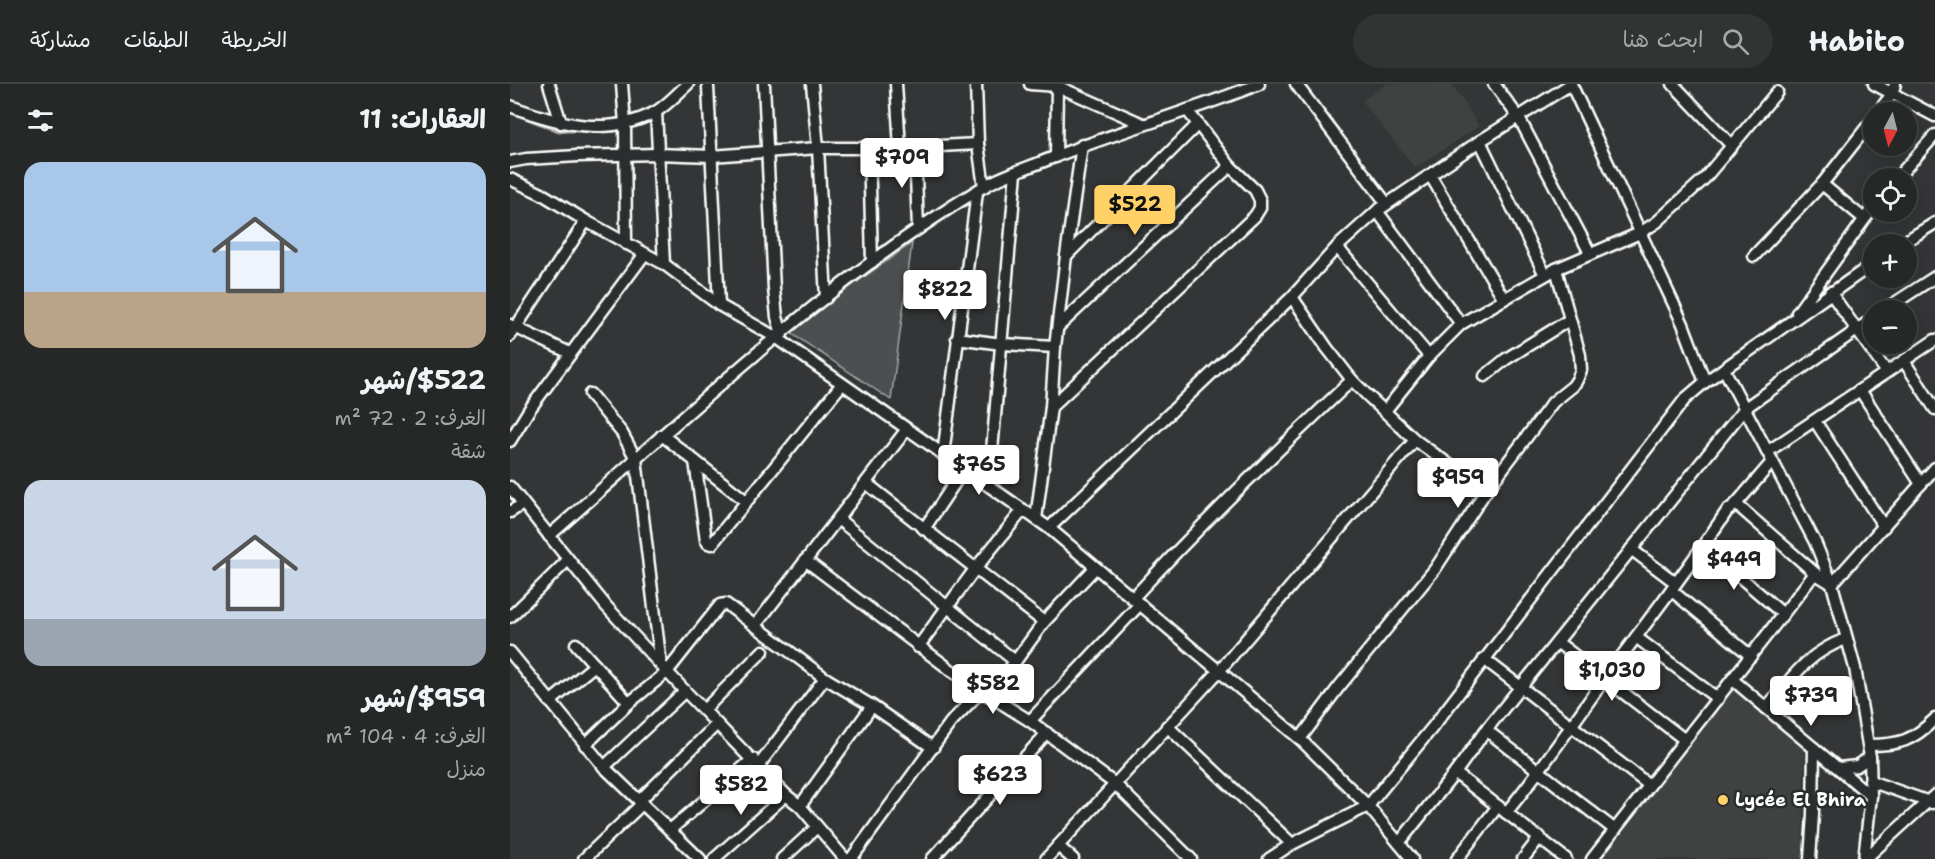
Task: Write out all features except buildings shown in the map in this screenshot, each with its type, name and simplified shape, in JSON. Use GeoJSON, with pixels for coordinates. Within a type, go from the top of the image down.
{"type":"FeatureCollection","features":[{"type":"Feature","properties":{"kind":"street"},"geometry":{"type":"LineString","coordinates":[[549,84],[561,123]]}},
{"type":"Feature","properties":{"kind":"street"},"geometry":{"type":"LineString","coordinates":[[622,84],[625,124],[626,244]]}},
{"type":"Feature","properties":{"kind":"street"},"geometry":{"type":"LineString","coordinates":[[510,106],[561,123],[602,127],[625,124],[656,112],[688,84]]}},
{"type":"Feature","properties":{"kind":"street"},"geometry":{"type":"LineString","coordinates":[[764,84],[775,304],[779,336]]}},
{"type":"Feature","properties":{"kind":"street"},"geometry":{"type":"LineString","coordinates":[[812,84],[818,148],[826,298]]}},
{"type":"Feature","properties":{"kind":"street"},"geometry":{"type":"LineString","coordinates":[[896,84],[900,148]]}},
{"type":"Feature","properties":{"kind":"street"},"geometry":{"type":"LineString","coordinates":[[943,455],[957,338],[980,189],[976,84]]}},
{"type":"Feature","properties":{"kind":"street"},"geometry":{"type":"LineString","coordinates":[[1030,84],[1057,86],[1143,124]]}},
{"type":"Feature","properties":{"kind":"street"},"geometry":{"type":"LineString","coordinates":[[549,536],[662,435],[826,298],[918,229],[980,189],[1082,145],[1259,84]]}},
{"type":"Feature","properties":{"kind":"street"},"geometry":{"type":"LineString","coordinates":[[1296,84],[1461,324]]}},
{"type":"Feature","properties":{"kind":"street"},"geometry":{"type":"LineString","coordinates":[[1494,84],[1519,118],[1590,253]]}},
{"type":"Feature","properties":{"kind":"street"},"geometry":{"type":"LineString","coordinates":[[1049,528],[1292,297],[1337,247],[1382,207],[1480,141],[1571,84],[1683,324],[1705,382]]}},
{"type":"Feature","properties":{"kind":"street"},"geometry":{"type":"LineString","coordinates":[[1673,84],[1732,146]]}},
{"type":"Feature","properties":{"kind":"street"},"geometry":{"type":"LineString","coordinates":[[1874,84],[1894,89],[1935,116]]}},
{"type":"Feature","properties":{"kind":"street"},"geometry":{"type":"LineString","coordinates":[[1056,157],[1057,86]]}},
{"type":"Feature","properties":{"kind":"street"},"geometry":{"type":"LineString","coordinates":[[708,87],[719,305]]}},
{"type":"Feature","properties":{"kind":"street"},"geometry":{"type":"LineString","coordinates":[[1885,102],[1894,89]]}},
{"type":"Feature","properties":{"kind":"street"},"geometry":{"type":"LineString","coordinates":[[1385,411],[1429,356],[1461,324],[1556,269],[1640,233],[1657,222],[1681,201],[1732,146],[1777,92]]}},
{"type":"Feature","properties":{"kind":"street"},"geometry":{"type":"LineString","coordinates":[[1051,407],[1255,216],[1260,208],[1260,200],[1255,190],[1230,166],[1188,110]]}},
{"type":"Feature","properties":{"kind":"street"},"geometry":{"type":"LineString","coordinates":[[656,112],[664,264]]}},
{"type":"Feature","properties":{"kind":"street"},"geometry":{"type":"LineString","coordinates":[[1066,256],[1198,124]]}},
{"type":"Feature","properties":{"kind":"street"},"geometry":{"type":"LineString","coordinates":[[1754,256],[1822,184],[1863,132]]}},
{"type":"Feature","properties":{"kind":"street"},"geometry":{"type":"LineString","coordinates":[[1906,168],[1935,135]]}},
{"type":"Feature","properties":{"kind":"street"},"geometry":{"type":"LineString","coordinates":[[1480,141],[1545,275]]}},
{"type":"Feature","properties":{"kind":"street"},"geometry":{"type":"LineString","coordinates":[[510,162],[526,159],[625,155],[712,156],[818,148],[915,148],[978,144]]}},
{"type":"Feature","properties":{"kind":"street"},"geometry":{"type":"LineString","coordinates":[[1036,519],[1051,407],[1055,348],[1066,256],[1082,145]]}},
{"type":"Feature","properties":{"kind":"street"},"geometry":{"type":"LineString","coordinates":[[869,148],[872,262]]}},
{"type":"Feature","properties":{"kind":"street"},"geometry":{"type":"LineString","coordinates":[[915,148],[918,229]]}},
{"type":"Feature","properties":{"kind":"street"},"geometry":{"type":"LineString","coordinates":[[1059,326],[1230,166]]}},
{"type":"Feature","properties":{"kind":"street"},"geometry":{"type":"LineString","coordinates":[[989,486],[1016,172]]}},
{"type":"Feature","properties":{"kind":"street"},"geometry":{"type":"LineString","coordinates":[[1430,174],[1504,299]]}},
{"type":"Feature","properties":{"kind":"street"},"geometry":{"type":"LineString","coordinates":[[512,183],[542,194],[644,255],[664,264],[719,305],[779,336],[842,384],[1049,528],[1300,739],[1368,806],[1411,859]]}},
{"type":"Feature","properties":{"kind":"street"},"geometry":{"type":"LineString","coordinates":[[1791,321],[1863,218],[1822,184]]}},
{"type":"Feature","properties":{"kind":"street"},"geometry":{"type":"LineString","coordinates":[[570,353],[512,330],[586,221]]}},
{"type":"Feature","properties":{"kind":"street"},"geometry":{"type":"LineString","coordinates":[[1917,234],[1935,223]]}},
{"type":"Feature","properties":{"kind":"street"},"geometry":{"type":"LineString","coordinates":[[1337,247],[1429,356]]}},
{"type":"Feature","properties":{"kind":"street"},"geometry":{"type":"LineString","coordinates":[[510,441],[570,353],[644,255]]}},
{"type":"Feature","properties":{"kind":"street"},"geometry":{"type":"LineString","coordinates":[[1300,739],[1338,688],[1435,569],[1486,491],[1552,402],[1573,386],[1577,380],[1581,362],[1556,269]]}},
{"type":"Feature","properties":{"kind":"street"},"geometry":{"type":"LineString","coordinates":[[1269,859],[1292,844],[1368,806],[1396,773],[1685,399],[1705,382],[1863,270]]}},
{"type":"Feature","properties":{"kind":"street"},"geometry":{"type":"LineString","coordinates":[[1899,300],[1935,277]]}},
{"type":"Feature","properties":{"kind":"street"},"geometry":{"type":"LineString","coordinates":[[1830,292],[1886,371]]}},
{"type":"Feature","properties":{"kind":"street"},"geometry":{"type":"LineString","coordinates":[[1292,297],[1352,380],[1415,440],[1486,491]]}},
{"type":"Feature","properties":{"kind":"street"},"geometry":{"type":"LineString","coordinates":[[1485,376],[1506,359],[1569,320]]}},
{"type":"Feature","properties":{"kind":"street"},"geometry":{"type":"LineString","coordinates":[[1399,843],[1519,688],[1745,408],[1863,324]]}},
{"type":"Feature","properties":{"kind":"street"},"geometry":{"type":"LineString","coordinates":[[957,338],[1055,348]]}},
{"type":"Feature","properties":{"kind":"street"},"geometry":{"type":"LineString","coordinates":[[1767,452],[1935,340]]}},
{"type":"Feature","properties":{"kind":"street"},"geometry":{"type":"LineString","coordinates":[[1904,361],[1935,409]]}},
{"type":"Feature","properties":{"kind":"street"},"geometry":{"type":"LineString","coordinates":[[1724,369],[1815,542],[1832,584],[1855,668],[1869,751],[1871,796],[1865,859]]}},
{"type":"Feature","properties":{"kind":"street"},"geometry":{"type":"LineString","coordinates":[[1030,722],[1137,601],[1183,544],[1243,483],[1352,380]]}},
{"type":"Feature","properties":{"kind":"street"},"geometry":{"type":"LineString","coordinates":[[695,461],[708,543],[712,544],[842,384]]}},
{"type":"Feature","properties":{"kind":"street"},"geometry":{"type":"LineString","coordinates":[[1860,390],[1921,484]]}},
{"type":"Feature","properties":{"kind":"street"},"geometry":{"type":"LineString","coordinates":[[590,394],[622,433],[636,459],[664,668]]}},
{"type":"Feature","properties":{"kind":"street"},"geometry":{"type":"LineString","coordinates":[[1815,421],[1884,527]]}},
{"type":"Feature","properties":{"kind":"street"},"geometry":{"type":"LineString","coordinates":[[755,626],[907,429]]}},
{"type":"Feature","properties":{"kind":"street"},"geometry":{"type":"LineString","coordinates":[[662,435],[746,501]]}},
{"type":"Feature","properties":{"kind":"street"},"geometry":{"type":"LineString","coordinates":[[1046,859],[1220,670],[1415,440]]}},
{"type":"Feature","properties":{"kind":"street"},"geometry":{"type":"LineString","coordinates":[[1457,859],[1541,771],[1605,678],[1704,546],[1727,511],[1736,504],[1772,462]]}},
{"type":"Feature","properties":{"kind":"street"},"geometry":{"type":"LineString","coordinates":[[1832,584],[1935,468]]}},
{"type":"Feature","properties":{"kind":"street"},"geometry":{"type":"LineString","coordinates":[[924,529],[964,469]]}},
{"type":"Feature","properties":{"kind":"street"},"geometry":{"type":"LineString","coordinates":[[866,483],[1044,622]]}},
{"type":"Feature","properties":{"kind":"street"},"geometry":{"type":"LineString","coordinates":[[510,487],[606,606],[717,724],[786,795],[800,806],[845,859]]}},
{"type":"Feature","properties":{"kind":"street"},"geometry":{"type":"LineString","coordinates":[[510,512],[523,504]]}},
{"type":"Feature","properties":{"kind":"street"},"geometry":{"type":"LineString","coordinates":[[1736,504],[1816,574],[1832,584]]}},
{"type":"Feature","properties":{"kind":"street"},"geometry":{"type":"LineString","coordinates":[[918,647],[975,569],[1023,510]]}},
{"type":"Feature","properties":{"kind":"street"},"geometry":{"type":"LineString","coordinates":[[838,519],[1016,661]]}},
{"type":"Feature","properties":{"kind":"street"},"geometry":{"type":"LineString","coordinates":[[1704,546],[1783,614]]}},
{"type":"Feature","properties":{"kind":"street"},"geometry":{"type":"LineString","coordinates":[[1631,549],[1751,656]]}},
{"type":"Feature","properties":{"kind":"street"},"geometry":{"type":"LineString","coordinates":[[510,618],[568,560]]}},
{"type":"Feature","properties":{"kind":"street"},"geometry":{"type":"LineString","coordinates":[[805,560],[918,647],[985,694],[1047,733],[1115,784],[1191,859]]}},
{"type":"Feature","properties":{"kind":"street"},"geometry":{"type":"LineString","coordinates":[[851,859],[951,722],[985,694],[1016,661],[1044,622],[1095,568]]}},
{"type":"Feature","properties":{"kind":"street"},"geometry":{"type":"LineString","coordinates":[[1592,859],[1816,574]]}},
{"type":"Feature","properties":{"kind":"street"},"geometry":{"type":"LineString","coordinates":[[585,745],[664,668],[720,605],[726,603],[825,678],[872,706],[933,748]]}},
{"type":"Feature","properties":{"kind":"street"},"geometry":{"type":"LineString","coordinates":[[1636,637],[1718,699]]}},
{"type":"Feature","properties":{"kind":"street"},"geometry":{"type":"LineString","coordinates":[[1766,708],[1806,661],[1825,648],[1846,639]]}},
{"type":"Feature","properties":{"kind":"street"},"geometry":{"type":"LineString","coordinates":[[1557,642],[1685,740]]}},
{"type":"Feature","properties":{"kind":"street"},"geometry":{"type":"LineString","coordinates":[[576,644],[629,703]]}},
{"type":"Feature","properties":{"kind":"street"},"geometry":{"type":"LineString","coordinates":[[704,710],[763,651]]}},
{"type":"Feature","properties":{"kind":"street"},"geometry":{"type":"LineString","coordinates":[[510,652],[604,767],[700,859]]}},
{"type":"Feature","properties":{"kind":"street"},"geometry":{"type":"LineString","coordinates":[[1484,659],[1519,688],[1573,726],[1649,785]]}},
{"type":"Feature","properties":{"kind":"street"},"geometry":{"type":"LineString","coordinates":[[550,702],[595,665]]}},
{"type":"Feature","properties":{"kind":"street"},"geometry":{"type":"LineString","coordinates":[[670,830],[756,762],[825,678]]}},
{"type":"Feature","properties":{"kind":"street"},"geometry":{"type":"LineString","coordinates":[[1732,680],[1871,796]]}},
{"type":"Feature","properties":{"kind":"street"},"geometry":{"type":"LineString","coordinates":[[604,767],[685,691]]}},
{"type":"Feature","properties":{"kind":"street"},"geometry":{"type":"LineString","coordinates":[[800,806],[872,706]]}},
{"type":"Feature","properties":{"kind":"street"},"geometry":{"type":"LineString","coordinates":[[1839,768],[1857,766],[1869,751],[1896,745],[1914,737],[1935,719]]}},
{"type":"Feature","properties":{"kind":"street"},"geometry":{"type":"LineString","coordinates":[[585,859],[717,724]]}},
{"type":"Feature","properties":{"kind":"street"},"geometry":{"type":"LineString","coordinates":[[1167,726],[1292,844]]}},
{"type":"Feature","properties":{"kind":"street"},"geometry":{"type":"LineString","coordinates":[[1486,730],[1615,830]]}},
{"type":"Feature","properties":{"kind":"street"},"geometry":{"type":"LineString","coordinates":[[932,859],[1047,733]]}},
{"type":"Feature","properties":{"kind":"street"},"geometry":{"type":"LineString","coordinates":[[1810,859],[1814,748]]}},
{"type":"Feature","properties":{"kind":"street"},"geometry":{"type":"LineString","coordinates":[[1455,773],[1566,859]]}},
{"type":"Feature","properties":{"kind":"street"},"geometry":{"type":"LineString","coordinates":[[1870,781],[1933,800]]}},
{"type":"Feature","properties":{"kind":"street"},"geometry":{"type":"LineString","coordinates":[[714,859],[786,795]]}},
{"type":"Feature","properties":{"kind":"street"},"geometry":{"type":"LineString","coordinates":[[1865,859],[1933,800]]}},
{"type":"Feature","properties":{"kind":"street"},"geometry":{"type":"LineString","coordinates":[[782,859],[817,827]]}},
{"type":"Feature","properties":{"kind":"street"},"geometry":{"type":"LineString","coordinates":[[1523,859],[1540,837]]}},
{"type":"Feature","properties":{"kind":"street"},"geometry":{"type":"LineString","coordinates":[[1058,846],[1073,859]]}},
{"type":"Feature","properties":{"kind":"shaded area"},"geometry":{"type":"Polygon","coordinates":[[[1386,84],[1452,84],[1479,126],[1415,168],[1362,101],[1386,84]]]}},
{"type":"Feature","properties":{"kind":"shaded area"},"geometry":{"type":"Polygon","coordinates":[[[912,243],[891,400],[788,331],[912,243]]]}},
{"type":"Feature","properties":{"kind":"shaded area","name":"Lycée El Bhira"},"geometry":{"type":"Polygon","coordinates":[[[1732,686],[1805,741],[1802,859],[1598,859],[1732,686]]]}},
{"type":"Feature","properties":{"kind":"waterway"},"geometry":{"type":"LineString","coordinates":[[510,112],[559,131],[592,131]]}},
{"type":"Feature","properties":{"kind":"waterway"},"geometry":{"type":"LineString","coordinates":[[604,131],[614,131]]}},
{"type":"Feature","properties":{"kind":"place","name":"Lycée El Bhira"},"geometry":{"type":"Point","coordinates":[1723,800]}}]}
